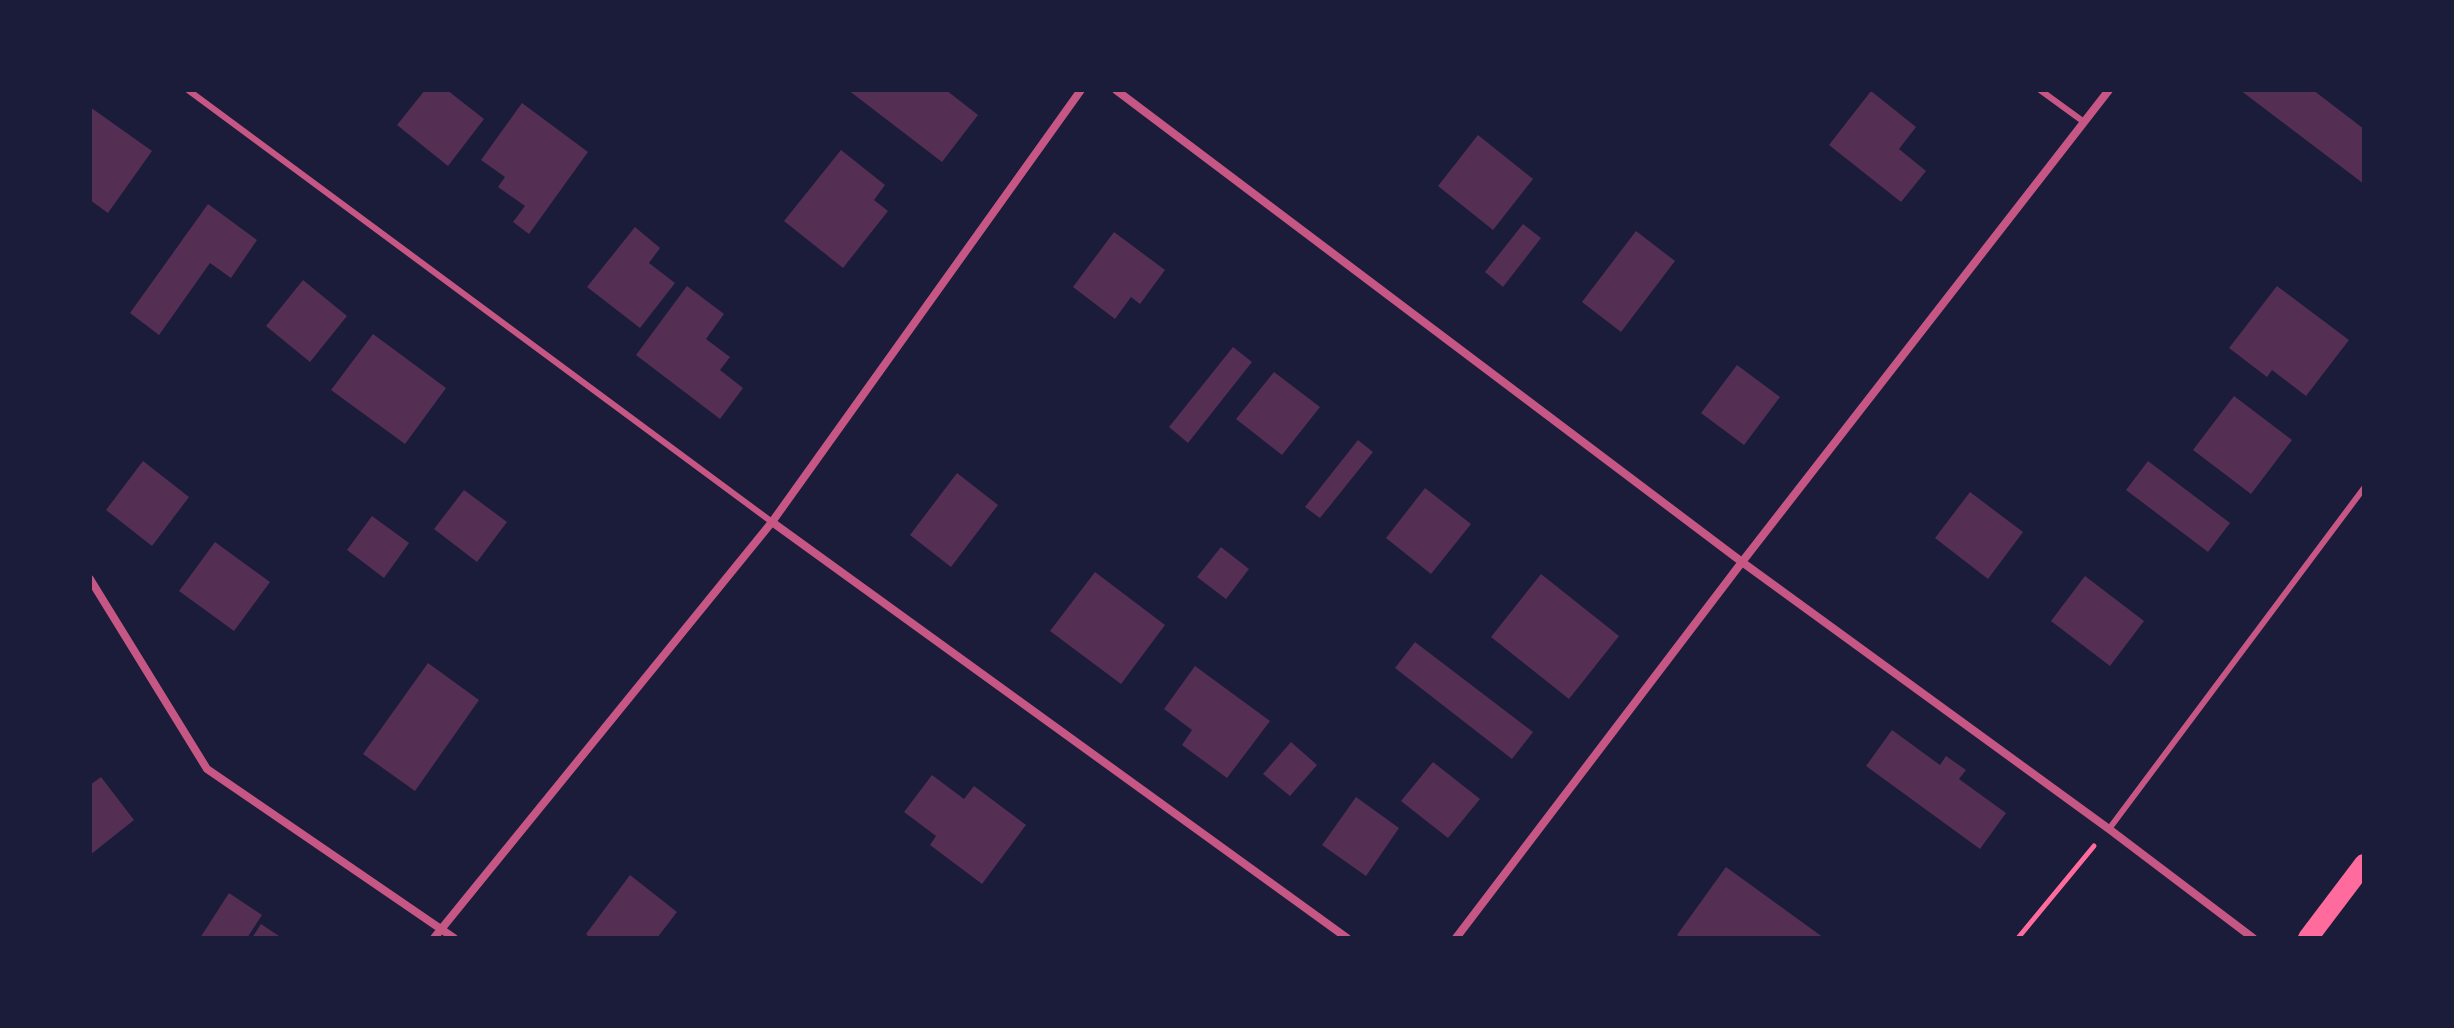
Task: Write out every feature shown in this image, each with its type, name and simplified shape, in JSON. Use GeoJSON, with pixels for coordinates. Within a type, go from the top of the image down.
{"type":"FeatureCollection","features":[{"type":"Feature","properties":{"kind":"main road"},"geometry":{"type":"LineString","coordinates":[[2308,938],[2364,864]]}},
{"type":"Feature","properties":{"kind":"street"},"geometry":{"type":"LineString","coordinates":[[434,938],[772,522],[1081,90]]}},
{"type":"Feature","properties":{"kind":"street"},"geometry":{"type":"LineString","coordinates":[[1116,90],[1742,562],[2109,829],[2253,938]]}},
{"type":"Feature","properties":{"kind":"street"},"geometry":{"type":"LineString","coordinates":[[1456,938],[1742,562],[2109,90]]}},
{"type":"Feature","properties":{"kind":"street"},"geometry":{"type":"LineString","coordinates":[[772,522],[1347,938]]}},
{"type":"Feature","properties":{"kind":"street"},"geometry":{"type":"LineString","coordinates":[[90,579],[207,769],[454,938]]}},
{"type":"Feature","properties":{"kind":"lane"},"geometry":{"type":"LineString","coordinates":[[188,90],[772,522]]}},
{"type":"Feature","properties":{"kind":"lane"},"geometry":{"type":"LineString","coordinates":[[2040,90],[2084,122]]}},
{"type":"Feature","properties":{"kind":"lane"},"geometry":{"type":"LineString","coordinates":[[2109,829],[2364,488]]}},
{"type":"Feature","properties":{"kind":"path"},"geometry":{"type":"LineString","coordinates":[[2018,938],[2109,829]]}},
{"type":"Feature","properties":{"kind":"building"},"geometry":{"type":"Polygon","coordinates":[[[425,90],[447,90],[484,119],[448,166],[397,125],[425,90]]]}},
{"type":"Feature","properties":{"kind":"building"},"geometry":{"type":"Polygon","coordinates":[[[848,90],[946,90],[978,115],[942,162],[848,90]]]}},
{"type":"Feature","properties":{"kind":"building"},"geometry":{"type":"Polygon","coordinates":[[[2240,90],[2313,90],[2364,129],[2364,184],[2240,90]]]}},
{"type":"Feature","properties":{"kind":"building"},"geometry":{"type":"Polygon","coordinates":[[[1871,91],[1916,127],[1899,149],[1926,171],[1901,202],[1829,145],[1871,91]]]}},
{"type":"Feature","properties":{"kind":"building"},"geometry":{"type":"Polygon","coordinates":[[[522,103],[588,152],[529,234],[513,222],[525,206],[498,187],[505,177],[481,160],[522,103]]]}},
{"type":"Feature","properties":{"kind":"building"},"geometry":{"type":"Polygon","coordinates":[[[90,107],[152,151],[108,213],[90,200],[90,107]]]}},
{"type":"Feature","properties":{"kind":"building"},"geometry":{"type":"Polygon","coordinates":[[[1478,135],[1533,179],[1493,230],[1438,186],[1478,135]]]}},
{"type":"Feature","properties":{"kind":"building"},"geometry":{"type":"Polygon","coordinates":[[[841,150],[885,185],[874,200],[888,211],[843,268],[784,221],[841,150]]]}},
{"type":"Feature","properties":{"kind":"building"},"geometry":{"type":"Polygon","coordinates":[[[208,204],[257,240],[231,278],[210,263],[159,335],[130,313],[208,204]]]}},
{"type":"Feature","properties":{"kind":"building"},"geometry":{"type":"Polygon","coordinates":[[[1523,224],[1541,238],[1503,287],[1485,272],[1523,224]]]}},
{"type":"Feature","properties":{"kind":"building"},"geometry":{"type":"Polygon","coordinates":[[[635,227],[660,248],[649,263],[675,283],[640,328],[587,287],[635,227]]]}},
{"type":"Feature","properties":{"kind":"building"},"geometry":{"type":"Polygon","coordinates":[[[1636,231],[1675,261],[1621,332],[1582,302],[1636,231]]]}},
{"type":"Feature","properties":{"kind":"building"},"geometry":{"type":"Polygon","coordinates":[[[1114,232],[1165,270],[1140,304],[1131,297],[1115,319],[1073,287],[1114,232]]]}},
{"type":"Feature","properties":{"kind":"building"},"geometry":{"type":"Polygon","coordinates":[[[303,280],[347,316],[310,362],[266,326],[303,280]]]}},
{"type":"Feature","properties":{"kind":"building"},"geometry":{"type":"Polygon","coordinates":[[[687,286],[724,314],[706,339],[730,357],[720,370],[743,388],[720,419],[636,355],[687,286]]]}},
{"type":"Feature","properties":{"kind":"building"},"geometry":{"type":"Polygon","coordinates":[[[2277,286],[2349,340],[2306,396],[2272,370],[2267,377],[2229,348],[2277,286]]]}},
{"type":"Feature","properties":{"kind":"building"},"geometry":{"type":"Polygon","coordinates":[[[373,334],[446,388],[405,444],[331,390],[373,334]]]}},
{"type":"Feature","properties":{"kind":"building"},"geometry":{"type":"Polygon","coordinates":[[[1233,347],[1252,362],[1188,443],[1169,427],[1233,347]]]}},
{"type":"Feature","properties":{"kind":"building"},"geometry":{"type":"Polygon","coordinates":[[[1737,365],[1780,397],[1744,445],[1701,413],[1737,365]]]}},
{"type":"Feature","properties":{"kind":"building"},"geometry":{"type":"Polygon","coordinates":[[[1274,372],[1320,407],[1282,455],[1236,419],[1274,372]]]}},
{"type":"Feature","properties":{"kind":"building"},"geometry":{"type":"Polygon","coordinates":[[[2234,396],[2292,440],[2251,494],[2193,450],[2234,396]]]}},
{"type":"Feature","properties":{"kind":"building"},"geometry":{"type":"Polygon","coordinates":[[[1358,440],[1373,452],[1320,518],[1305,507],[1358,440]]]}},
{"type":"Feature","properties":{"kind":"building"},"geometry":{"type":"Polygon","coordinates":[[[143,461],[189,497],[152,546],[106,510],[143,461]]]}},
{"type":"Feature","properties":{"kind":"building"},"geometry":{"type":"Polygon","coordinates":[[[2148,461],[2230,523],[2208,552],[2126,490],[2148,461]]]}},
{"type":"Feature","properties":{"kind":"building"},"geometry":{"type":"Polygon","coordinates":[[[957,473],[998,505],[951,567],[910,535],[957,473]]]}},
{"type":"Feature","properties":{"kind":"building"},"geometry":{"type":"Polygon","coordinates":[[[1425,488],[1471,524],[1431,574],[1386,538],[1425,488]]]}},
{"type":"Feature","properties":{"kind":"building"},"geometry":{"type":"Polygon","coordinates":[[[464,490],[507,522],[477,562],[434,529],[464,490]]]}},
{"type":"Feature","properties":{"kind":"building"},"geometry":{"type":"Polygon","coordinates":[[[1970,492],[2023,532],[1988,579],[1935,538],[1970,492]]]}},
{"type":"Feature","properties":{"kind":"building"},"geometry":{"type":"Polygon","coordinates":[[[372,516],[409,543],[384,578],[347,550],[372,516]]]}},
{"type":"Feature","properties":{"kind":"building"},"geometry":{"type":"Polygon","coordinates":[[[215,542],[270,582],[234,631],[179,591],[215,542]]]}},
{"type":"Feature","properties":{"kind":"building"},"geometry":{"type":"Polygon","coordinates":[[[1221,547],[1249,569],[1226,599],[1197,577],[1221,547]]]}},
{"type":"Feature","properties":{"kind":"building"},"geometry":{"type":"Polygon","coordinates":[[[1095,572],[1165,625],[1121,684],[1050,631],[1095,572]]]}},
{"type":"Feature","properties":{"kind":"building"},"geometry":{"type":"Polygon","coordinates":[[[1541,574],[1619,636],[1569,699],[1491,637],[1541,574]]]}},
{"type":"Feature","properties":{"kind":"building"},"geometry":{"type":"Polygon","coordinates":[[[2085,576],[2144,621],[2110,666],[2051,621],[2085,576]]]}},
{"type":"Feature","properties":{"kind":"building"},"geometry":{"type":"Polygon","coordinates":[[[1415,642],[1533,732],[1512,759],[1395,668],[1415,642]]]}},
{"type":"Feature","properties":{"kind":"building"},"geometry":{"type":"Polygon","coordinates":[[[428,663],[479,700],[415,791],[363,754],[428,663]]]}},
{"type":"Feature","properties":{"kind":"building"},"geometry":{"type":"Polygon","coordinates":[[[1195,666],[1270,721],[1227,778],[1182,745],[1192,730],[1164,709],[1195,666]]]}},
{"type":"Feature","properties":{"kind":"building"},"geometry":{"type":"Polygon","coordinates":[[[1892,730],[1940,765],[1946,756],[1966,770],[1959,779],[2006,813],[1980,849],[1866,766],[1892,730]]]}},
{"type":"Feature","properties":{"kind":"building"},"geometry":{"type":"Polygon","coordinates":[[[1291,742],[1317,765],[1290,796],[1263,774],[1291,742]]]}},
{"type":"Feature","properties":{"kind":"building"},"geometry":{"type":"Polygon","coordinates":[[[1433,762],[1480,799],[1448,838],[1401,801],[1433,762]]]}},
{"type":"Feature","properties":{"kind":"building"},"geometry":{"type":"Polygon","coordinates":[[[932,775],[964,799],[974,786],[1026,825],[982,884],[930,845],[936,836],[904,812],[932,775]]]}},
{"type":"Feature","properties":{"kind":"building"},"geometry":{"type":"Polygon","coordinates":[[[101,777],[134,820],[90,855],[90,785],[101,777]]]}},
{"type":"Feature","properties":{"kind":"building"},"geometry":{"type":"Polygon","coordinates":[[[1356,797],[1399,828],[1366,876],[1322,845],[1356,797]]]}},
{"type":"Feature","properties":{"kind":"building"},"geometry":{"type":"Polygon","coordinates":[[[1726,867],[1824,938],[1682,938],[1677,935],[1726,867]]]}},
{"type":"Feature","properties":{"kind":"building"},"geometry":{"type":"Polygon","coordinates":[[[630,875],[677,912],[657,938],[590,938],[586,934],[630,875]]]}},
{"type":"Feature","properties":{"kind":"building"},"geometry":{"type":"Polygon","coordinates":[[[229,893],[262,915],[247,938],[200,938],[229,893]]]}},
{"type":"Feature","properties":{"kind":"building"},"geometry":{"type":"Polygon","coordinates":[[[261,924],[282,938],[252,938],[261,924]]]}}]}
